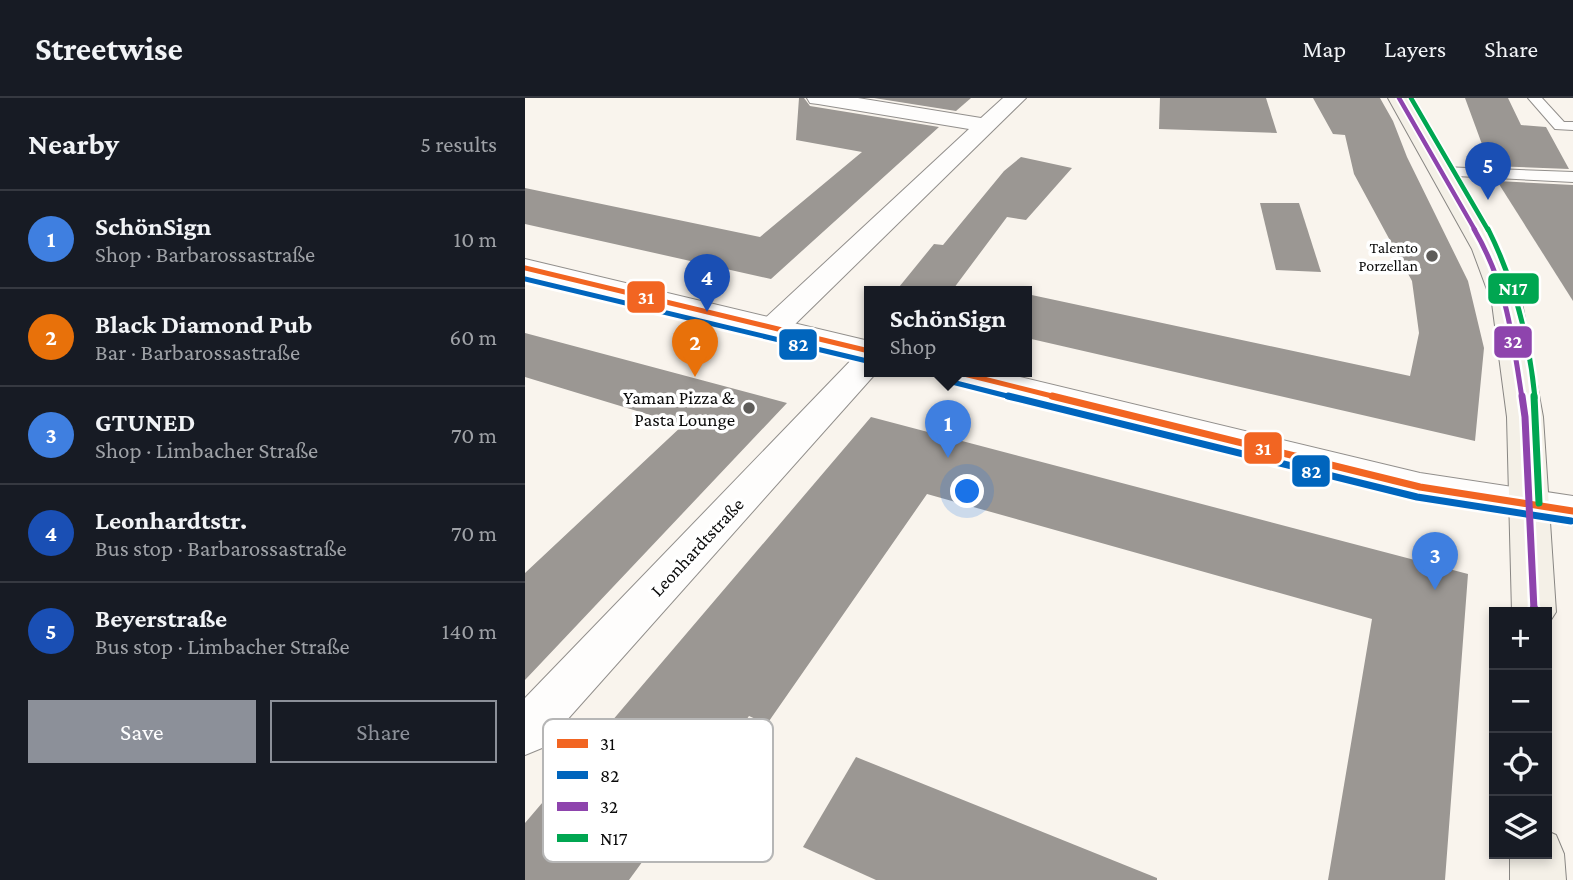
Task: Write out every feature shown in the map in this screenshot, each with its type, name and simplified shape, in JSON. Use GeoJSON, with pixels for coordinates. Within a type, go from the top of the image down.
{"type":"FeatureCollection","features":[{"type":"Feature","properties":{"kind":"main road"},"geometry":{"type":"LineString","coordinates":[[1399,98],[1486,248],[1507,303],[1525,417],[1534,607]]}},
{"type":"Feature","properties":{"kind":"main road"},"geometry":{"type":"LineString","coordinates":[[1537,859],[1538,880]]}},
{"type":"Feature","properties":{"kind":"street"},"geometry":{"type":"LineString","coordinates":[[818,98],[985,125]]}},
{"type":"Feature","properties":{"kind":"street"},"geometry":{"type":"LineString","coordinates":[[773,328],[1015,98]]}},
{"type":"Feature","properties":{"kind":"street"},"geometry":{"type":"LineString","coordinates":[[525,268],[864,350]]}},
{"type":"Feature","properties":{"kind":"street","name":"Leonhardtstraße"},"geometry":{"type":"LineString","coordinates":[[525,733],[864,366]]}},
{"type":"Feature","properties":{"kind":"street"},"geometry":{"type":"LineString","coordinates":[[975,377],[1420,487],[1573,511]]}},
{"type":"Feature","properties":{"kind":"lane"},"geometry":{"type":"LineString","coordinates":[[1535,98],[1560,126],[1573,126]]}},
{"type":"Feature","properties":{"kind":"lane"},"geometry":{"type":"LineString","coordinates":[[1442,172],[1573,177]]}},
{"type":"Feature","properties":{"kind":"building"},"geometry":{"type":"Polygon","coordinates":[[[799,98],[804,98],[810,106],[939,127],[771,279],[525,224],[525,188],[760,237],[862,152],[796,140],[799,98]]]}},
{"type":"Feature","properties":{"kind":"building"},"geometry":{"type":"Polygon","coordinates":[[[874,98],[971,98],[956,111],[874,98]]]}},
{"type":"Feature","properties":{"kind":"building"},"geometry":{"type":"Polygon","coordinates":[[[1160,98],[1266,98],[1277,133],[1159,129],[1160,98]]]}},
{"type":"Feature","properties":{"kind":"building"},"geometry":{"type":"Polygon","coordinates":[[[1313,98],[1380,98],[1468,281],[1484,348],[1475,441],[1032,339],[1032,295],[1410,376],[1419,333],[1412,281],[1354,174],[1345,135],[1333,134],[1313,98]]]}},
{"type":"Feature","properties":{"kind":"building"},"geometry":{"type":"Polygon","coordinates":[[[1465,98],[1508,98],[1521,125],[1546,127],[1569,169],[1490,166],[1465,98]]]}},
{"type":"Feature","properties":{"kind":"building"},"geometry":{"type":"Polygon","coordinates":[[[1021,157],[1072,168],[1026,220],[1007,217],[955,286],[900,286],[934,244],[943,245],[1004,171],[1021,157]]]}},
{"type":"Feature","properties":{"kind":"building"},"geometry":{"type":"Polygon","coordinates":[[[1497,181],[1573,185],[1573,301],[1497,181]]]}},
{"type":"Feature","properties":{"kind":"building"},"geometry":{"type":"Polygon","coordinates":[[[1260,203],[1299,203],[1321,272],[1276,270],[1260,203]]]}},
{"type":"Feature","properties":{"kind":"building"},"geometry":{"type":"Polygon","coordinates":[[[525,333],[787,403],[525,680],[525,573],[683,425],[525,377],[525,333]]]}},
{"type":"Feature","properties":{"kind":"building"},"geometry":{"type":"Polygon","coordinates":[[[871,417],[1468,574],[1445,880],[1328,880],[1372,619],[927,494],[770,719],[749,716],[747,719],[614,719],[871,417]]]}},
{"type":"Feature","properties":{"kind":"building"},"geometry":{"type":"Polygon","coordinates":[[[856,757],[1157,880],[876,880],[803,847],[856,757]]]}},
{"type":"Feature","properties":{"kind":"building"},"geometry":{"type":"Polygon","coordinates":[[[543,802],[543,862],[642,862],[629,880],[525,880],[525,823],[543,802]]]}},
{"type":"Feature","properties":{"kind":"transit line","name":"32"},"geometry":{"type":"LineString","coordinates":[[1399,98],[1486,249],[1507,303],[1525,417],[1534,607]]}},
{"type":"Feature","properties":{"kind":"transit line","name":"N17"},"geometry":{"type":"LineString","coordinates":[[1411,98],[1483,219],[1516,296],[1532,372],[1539,503]]}},
{"type":"Feature","properties":{"kind":"transit line","name":"31"},"geometry":{"type":"LineString","coordinates":[[525,268],[864,350]]}},
{"type":"Feature","properties":{"kind":"transit line","name":"82"},"geometry":{"type":"LineString","coordinates":[[525,279],[864,360]]}},
{"type":"Feature","properties":{"kind":"transit line","name":"31"},"geometry":{"type":"LineString","coordinates":[[976,377],[1420,487],[1573,511]]}},
{"type":"Feature","properties":{"kind":"transit line","name":"82"},"geometry":{"type":"LineString","coordinates":[[952,382],[1417,497],[1571,521]]}},
{"type":"Feature","properties":{"kind":"place","name":"Beyerstraße"},"geometry":{"type":"Point","coordinates":[1488,200]}},
{"type":"Feature","properties":{"kind":"place","name":"Talento Porzellan"},"geometry":{"type":"Point","coordinates":[1432,256]}},
{"type":"Feature","properties":{"kind":"place","name":"Leonhardtstr."},"geometry":{"type":"Point","coordinates":[707,312]}},
{"type":"Feature","properties":{"kind":"place","name":"Black Diamond Pub"},"geometry":{"type":"Point","coordinates":[695,377]}},
{"type":"Feature","properties":{"kind":"place","name":"Yaman Pizza & Pasta Lounge"},"geometry":{"type":"Point","coordinates":[749,408]}},
{"type":"Feature","properties":{"kind":"place","name":"SchönSign"},"geometry":{"type":"Point","coordinates":[948,458]}},
{"type":"Feature","properties":{"kind":"place","name":"GTUNED"},"geometry":{"type":"Point","coordinates":[1435,590]}}]}
